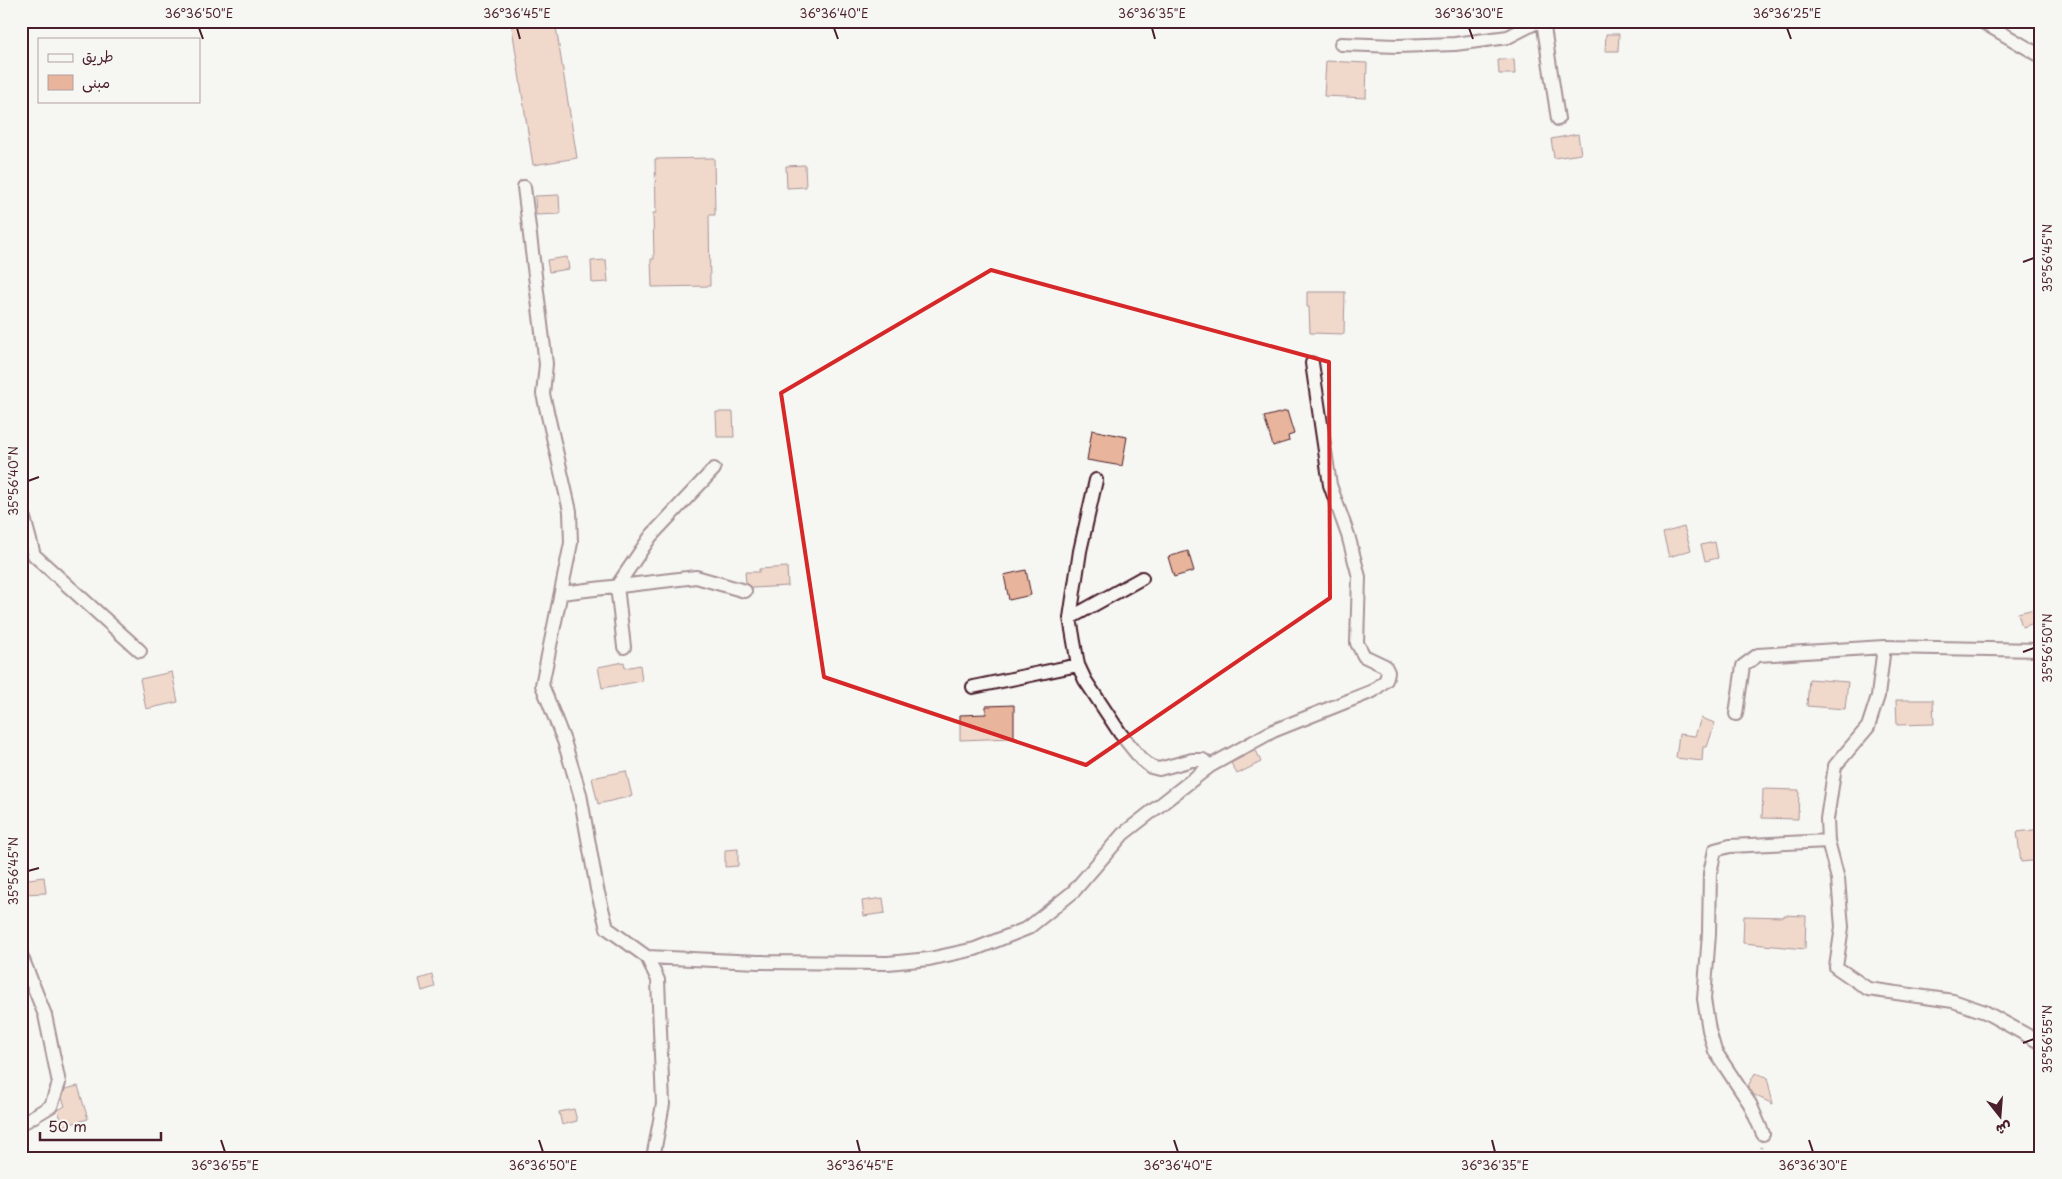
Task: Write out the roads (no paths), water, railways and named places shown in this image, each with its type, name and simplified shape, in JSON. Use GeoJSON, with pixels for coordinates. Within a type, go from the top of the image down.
{"type":"FeatureCollection","features":[{"type":"Feature","properties":{"kind":"street"},"geometry":{"type":"LineString","coordinates":[[1341,44],[1397,46],[1455,44],[1508,37],[1539,21]]}},
{"type":"Feature","properties":{"kind":"street"},"geometry":{"type":"LineString","coordinates":[[1543,21],[1558,119]]}},
{"type":"Feature","properties":{"kind":"street"},"geometry":{"type":"LineString","coordinates":[[1981,21],[2041,56]]}},
{"type":"Feature","properties":{"kind":"street"},"geometry":{"type":"LineString","coordinates":[[524,187],[546,364],[542,394],[570,511],[571,543],[542,685],[564,741],[580,794],[597,889],[607,928],[647,957],[658,980],[663,1104],[653,1158]]}},
{"type":"Feature","properties":{"kind":"street"},"geometry":{"type":"LineString","coordinates":[[647,957],[758,962],[888,963],[929,960],[975,949],[1028,928],[1073,892],[1123,834],[1210,766],[1273,731],[1373,691],[1386,680],[1388,672],[1385,666],[1364,656],[1356,643],[1360,577],[1348,535],[1330,485],[1312,363]]}},
{"type":"Feature","properties":{"kind":"street"},"geometry":{"type":"LineString","coordinates":[[624,647],[617,586],[651,536],[714,469]]}},
{"type":"Feature","properties":{"kind":"street"},"geometry":{"type":"LineString","coordinates":[[1096,480],[1080,551],[1070,618],[1078,665],[1085,680],[1120,733],[1141,759],[1151,767],[1159,769],[1197,760],[1203,760],[1210,766]]}},
{"type":"Feature","properties":{"kind":"street"},"geometry":{"type":"LineString","coordinates":[[21,507],[34,555],[140,651]]}},
{"type":"Feature","properties":{"kind":"street"},"geometry":{"type":"LineString","coordinates":[[561,593],[696,576],[745,591]]}},
{"type":"Feature","properties":{"kind":"street"},"geometry":{"type":"LineString","coordinates":[[1070,618],[1142,578]]}},
{"type":"Feature","properties":{"kind":"street"},"geometry":{"type":"LineString","coordinates":[[1736,714],[1743,666],[1758,655],[1884,647],[2041,650]]}},
{"type":"Feature","properties":{"kind":"street"},"geometry":{"type":"LineString","coordinates":[[1884,647],[1878,696],[1868,727],[1835,766],[1827,819],[1828,841],[1838,879],[1842,927],[1836,967],[1868,989],[1953,1001],[1986,1012],[2041,1043]]}},
{"type":"Feature","properties":{"kind":"street"},"geometry":{"type":"LineString","coordinates":[[973,687],[1078,665]]}},
{"type":"Feature","properties":{"kind":"street"},"geometry":{"type":"LineString","coordinates":[[1763,1134],[1750,1104],[1716,1051],[1709,1030],[1704,999],[1709,934],[1711,865],[1715,850],[1730,846],[1828,841]]}},
{"type":"Feature","properties":{"kind":"street"},"geometry":{"type":"LineString","coordinates":[[21,955],[45,1015],[59,1083],[51,1106],[26,1121],[21,1121]]}}]}
